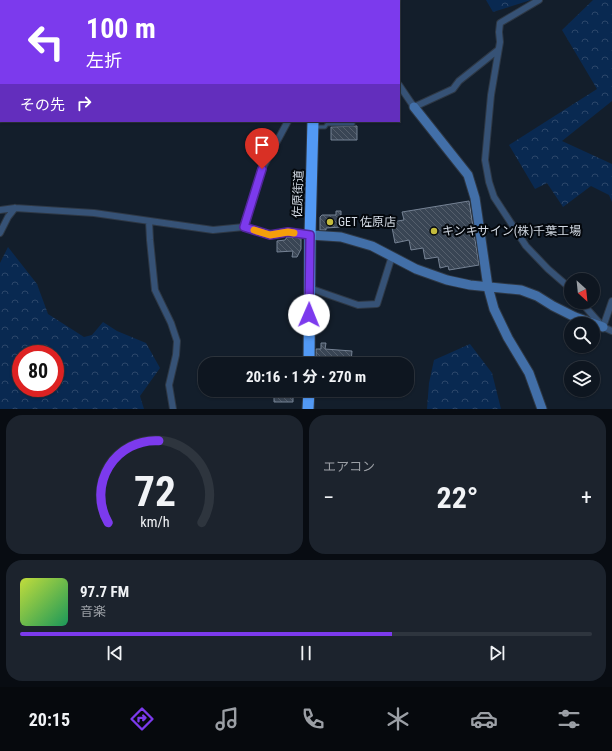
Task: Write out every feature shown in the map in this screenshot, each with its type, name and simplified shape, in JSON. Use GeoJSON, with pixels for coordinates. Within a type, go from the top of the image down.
{"type":"FeatureCollection","features":[{"type":"Feature","properties":{"kind":"highway","name":"佐原街道"},"geometry":{"type":"LineString","coordinates":[[309,357],[313,124]]}},
{"type":"Feature","properties":{"kind":"highway"},"geometry":{"type":"LineString","coordinates":[[308,409],[309,397]]}},
{"type":"Feature","properties":{"kind":"street"},"geometry":{"type":"LineString","coordinates":[[539,0],[500,23],[500,42],[491,96],[485,160],[489,182],[494,196],[526,246],[564,283]]}},
{"type":"Feature","properties":{"kind":"street"},"geometry":{"type":"LineString","coordinates":[[414,107],[453,89],[459,81],[498,50]]}},
{"type":"Feature","properties":{"kind":"street"},"geometry":{"type":"LineString","coordinates":[[400,86],[414,107],[468,175],[475,198],[488,287],[498,318],[529,373],[542,409]]}},
{"type":"Feature","properties":{"kind":"street"},"geometry":{"type":"LineString","coordinates":[[244,227],[262,169],[287,122]]}},
{"type":"Feature","properties":{"kind":"street"},"geometry":{"type":"LineString","coordinates":[[0,233],[8,217],[15,208]]}},
{"type":"Feature","properties":{"kind":"street"},"geometry":{"type":"LineString","coordinates":[[0,210],[15,208],[94,214],[149,220],[214,230],[244,227],[270,235],[288,232],[341,238],[372,246],[427,274],[447,280],[470,286],[511,288],[530,293],[575,317],[612,331]]}},
{"type":"Feature","properties":{"kind":"street"},"geometry":{"type":"LineString","coordinates":[[149,220],[155,290],[171,323],[177,341],[176,355],[169,385],[173,409]]}},
{"type":"Feature","properties":{"kind":"street"},"geometry":{"type":"LineString","coordinates":[[310,288],[358,305],[377,304],[392,256]]}},
{"type":"Feature","properties":{"kind":"street"},"geometry":{"type":"LineString","coordinates":[[603,327],[612,301]]}},
{"type":"Feature","properties":{"kind":"street"},"geometry":{"type":"LineString","coordinates":[[587,309],[603,327]]}},
{"type":"Feature","properties":{"kind":"lane"},"geometry":{"type":"LineString","coordinates":[[313,124],[325,127],[327,124],[353,124],[353,122]]}},
{"type":"Feature","properties":{"kind":"green space"},"geometry":{"type":"Polygon","coordinates":[[[486,0],[531,0],[493,12],[486,0]]]}},
{"type":"Feature","properties":{"kind":"green space"},"geometry":{"type":"Polygon","coordinates":[[[593,0],[612,0],[612,101],[562,141],[612,164],[612,202],[609,195],[591,186],[563,207],[547,183],[535,189],[509,145],[597,89],[562,30],[593,0]]]}},
{"type":"Feature","properties":{"kind":"green space"},"geometry":{"type":"Polygon","coordinates":[[[8,247],[37,284],[48,314],[84,337],[92,335],[103,322],[117,331],[146,343],[160,368],[140,396],[144,409],[0,409],[0,263],[8,247]]]}},
{"type":"Feature","properties":{"kind":"green space"},"geometry":{"type":"Polygon","coordinates":[[[470,344],[492,373],[501,409],[427,409],[429,383],[434,360],[470,344]]]}},
{"type":"Feature","properties":{"kind":"building"},"geometry":{"type":"Polygon","coordinates":[[[357,126],[357,140],[331,140],[331,127],[357,126]]]}},
{"type":"Feature","properties":{"kind":"building","name":"キンキサイン(株)千葉工場"},"geometry":{"type":"Polygon","coordinates":[[[469,201],[479,265],[449,270],[448,266],[440,268],[438,257],[425,259],[423,248],[411,250],[409,240],[395,243],[391,222],[404,220],[402,212],[469,201]]]}},
{"type":"Feature","properties":{"kind":"building","name":"GET 佐原店"},"geometry":{"type":"Polygon","coordinates":[[[336,211],[341,211],[341,227],[320,230],[320,217],[322,215],[336,215],[336,211]]]}},
{"type":"Feature","properties":{"kind":"building"},"geometry":{"type":"Polygon","coordinates":[[[287,237],[301,238],[301,249],[297,257],[292,257],[293,251],[277,252],[277,241],[285,240],[287,237]]]}},
{"type":"Feature","properties":{"kind":"building"},"geometry":{"type":"Polygon","coordinates":[[[321,343],[326,343],[325,349],[352,351],[351,357],[316,357],[316,349],[321,349],[321,343]]]}},
{"type":"Feature","properties":{"kind":"building"},"geometry":{"type":"Polygon","coordinates":[[[274,397],[293,397],[293,402],[274,402],[274,397]]]}},
{"type":"Feature","properties":{"kind":"slow traffic"},"geometry":{"type":"LineString","coordinates":[[254,230],[270,235],[288,232],[294,233]]}},
{"type":"Feature","properties":{"kind":"place","name":"GET 佐原店"},"geometry":{"type":"Point","coordinates":[330,222]}},
{"type":"Feature","properties":{"kind":"place","name":"キンキサイン(株)千葉工場"},"geometry":{"type":"Point","coordinates":[434,231]}},
{"type":"Feature","properties":{"kind":"route"},"geometry":{"type":"LineString","coordinates":[[262,169],[244,227],[270,235],[288,232],[310,235],[309,315]]}}]}
